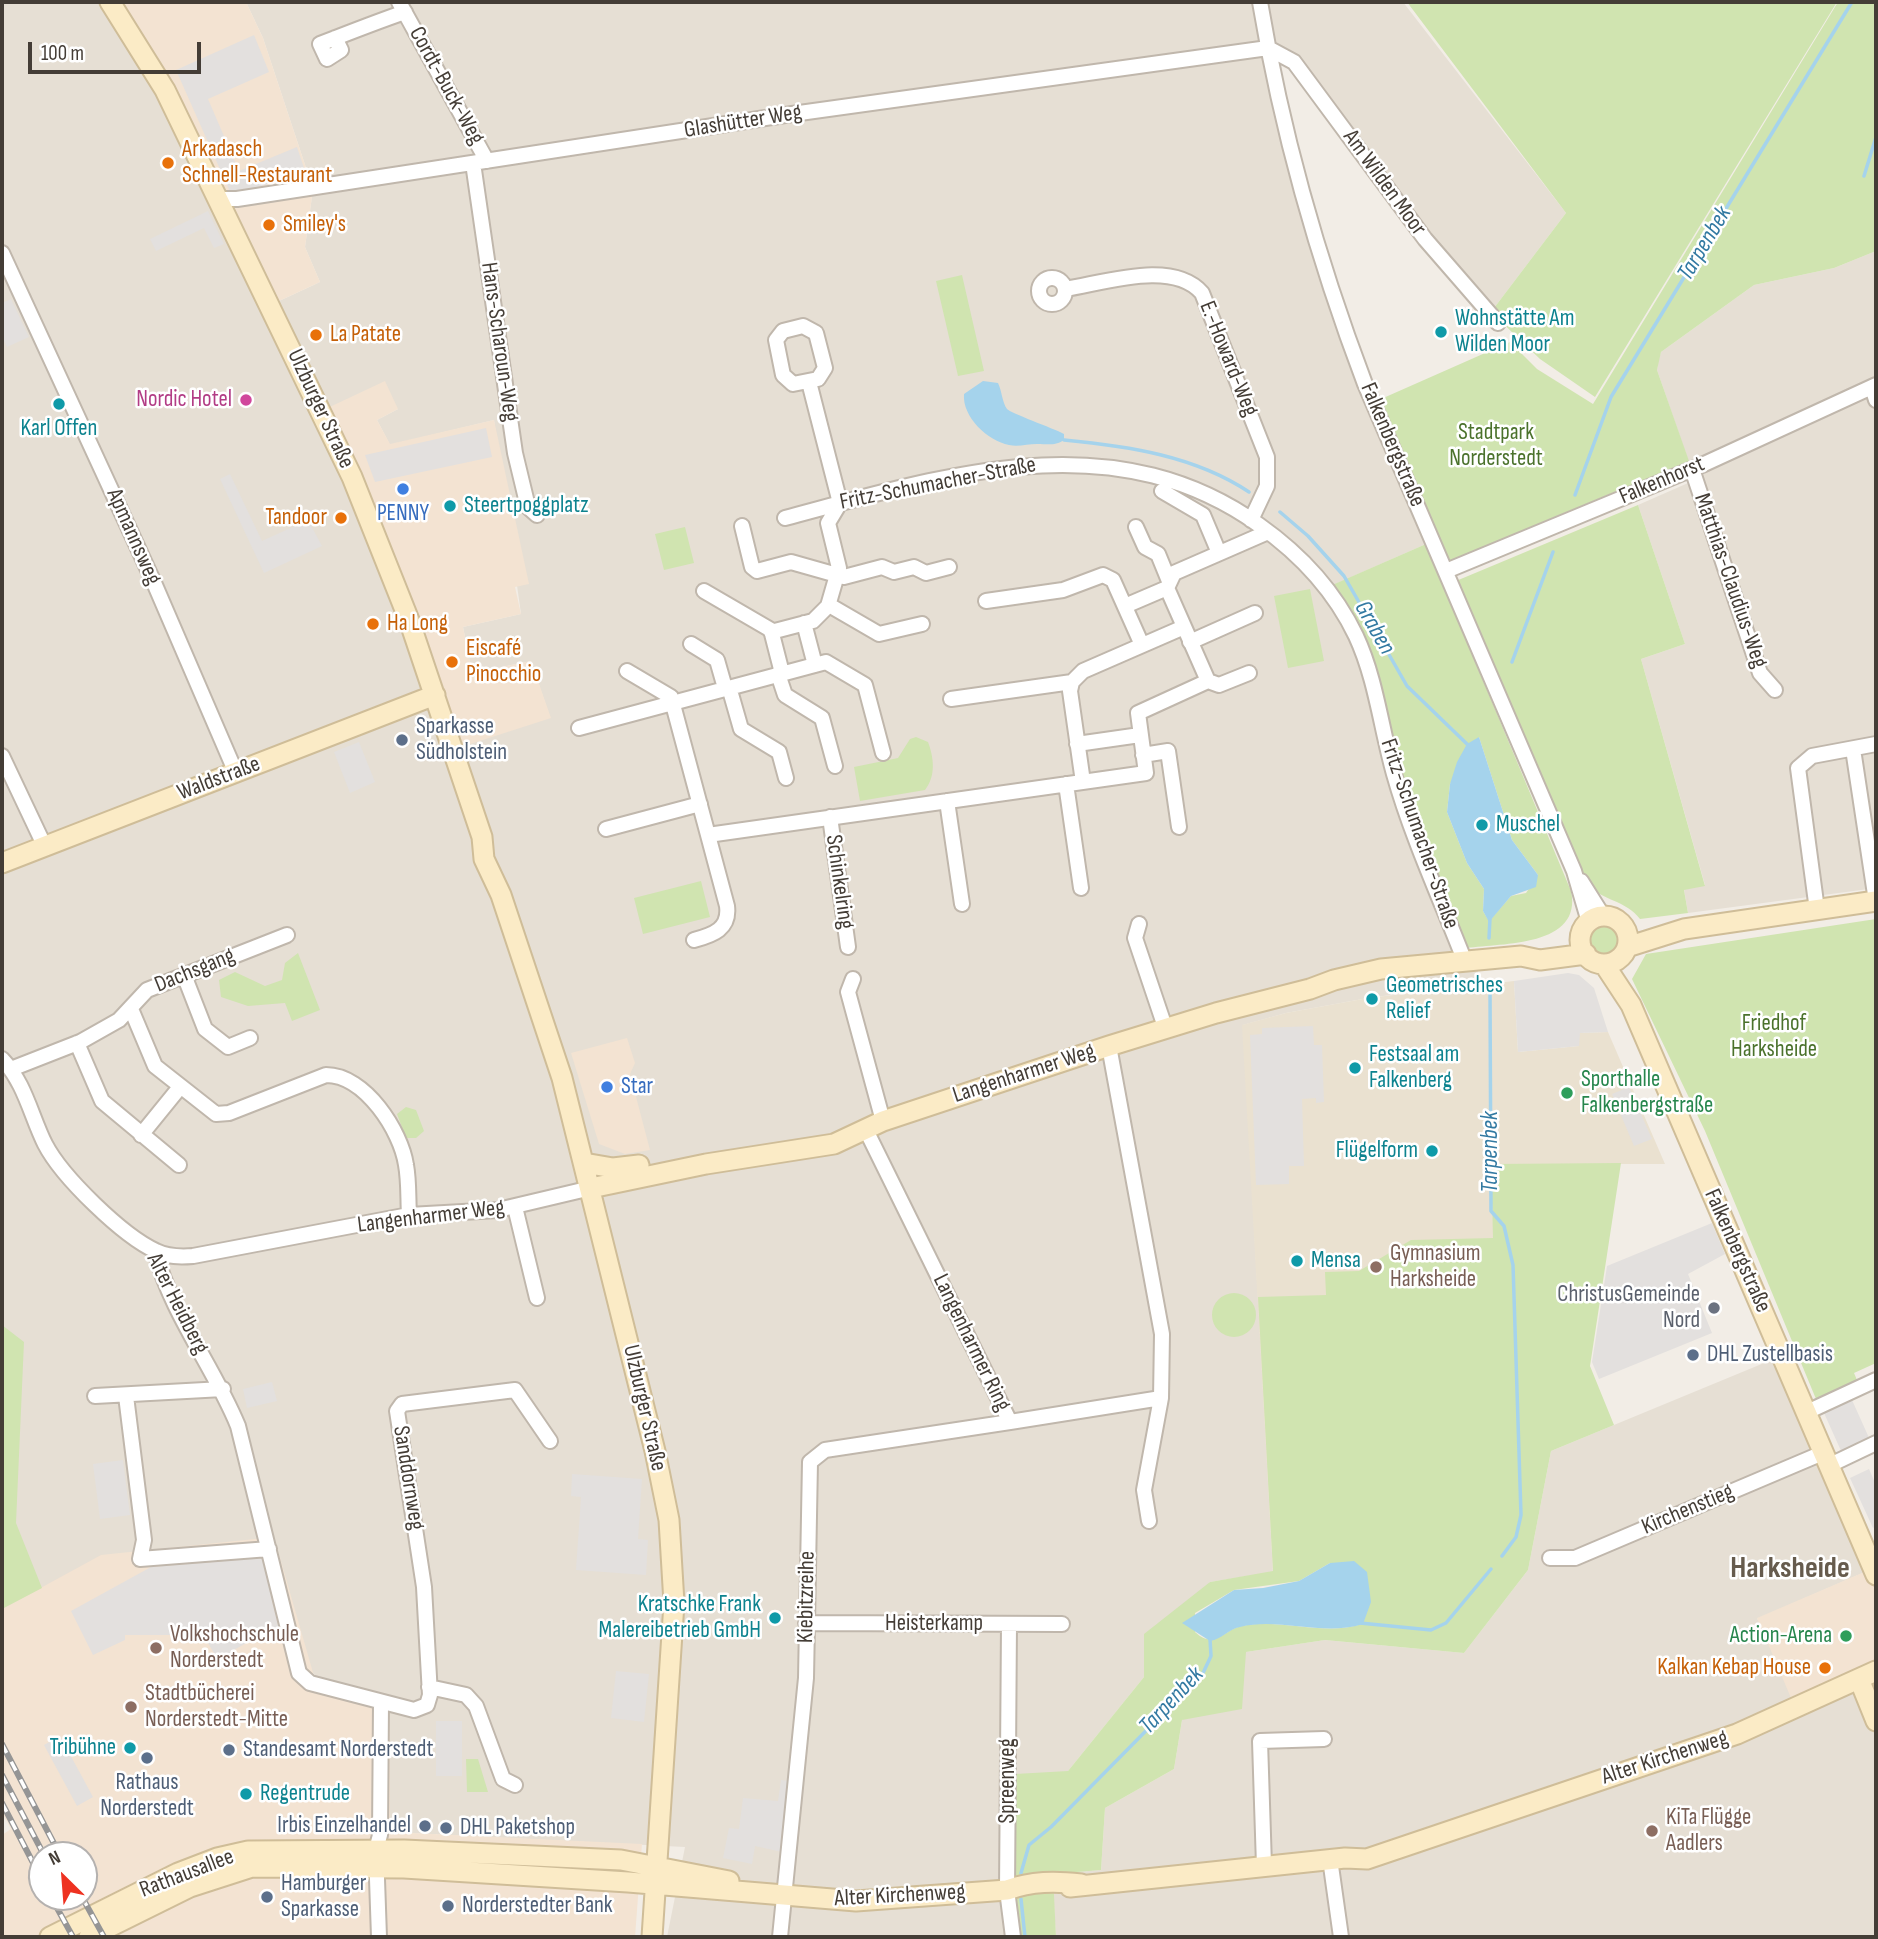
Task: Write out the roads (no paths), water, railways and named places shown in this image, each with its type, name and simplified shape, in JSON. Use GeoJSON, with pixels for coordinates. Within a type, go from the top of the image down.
{"type":"FeatureCollection","features":[{"type":"Feature","properties":{"kind":"main road","name":"Ulzburger Straße"},"geometry":{"type":"LineString","coordinates":[[110,2],[159,78],[352,477],[402,602],[482,838],[499,874],[501,895],[553,1049],[591,1188],[655,1451],[671,1538],[674,1603],[652,1937]]}},
{"type":"Feature","properties":{"kind":"main road","name":"Waldstraße"},"geometry":{"type":"LineString","coordinates":[[2,863],[435,695]]}},
{"type":"Feature","properties":{"kind":"main road"},"geometry":{"type":"LineString","coordinates":[[1619,949],[1614,918],[1590,932],[1619,949],[1684,929],[1876,901]]}},
{"type":"Feature","properties":{"kind":"main road","name":"Langenharmer Weg"},"geometry":{"type":"LineString","coordinates":[[591,1188],[706,1164],[834,1144],[856,1136],[874,1125],[1165,1027],[1310,989],[1384,979],[1409,969],[1521,956],[1590,932]]}},
{"type":"Feature","properties":{"kind":"main road","name":"Falkenbergstraße"},"geometry":{"type":"LineString","coordinates":[[1619,949],[1631,1005],[1876,1575]]}},
{"type":"Feature","properties":{"kind":"main road","name":"Langenharmer Weg"},"geometry":{"type":"LineString","coordinates":[[584,1163],[613,1168],[678,1159],[706,1164]]}},
{"type":"Feature","properties":{"kind":"main road"},"geometry":{"type":"LineString","coordinates":[[1868,1675],[1876,1721]]}},
{"type":"Feature","properties":{"kind":"main road","name":"Alter Kirchenweg"},"geometry":{"type":"LineString","coordinates":[[657,1876],[734,1882],[752,1891],[783,1895],[877,1901],[1007,1890],[1022,1885],[1058,1881],[1081,1884],[1338,1858],[1367,1859],[1436,1838],[1448,1829],[1737,1734],[1868,1675]]}},
{"type":"Feature","properties":{"kind":"main road","name":"Rathausallee"},"geometry":{"type":"LineString","coordinates":[[50,1937],[178,1873],[217,1858],[248,1851],[377,1859],[621,1860],[657,1876]]}},
{"type":"Feature","properties":{"kind":"main road","name":"Rathausallee"},"geometry":{"type":"LineString","coordinates":[[89,1937],[190,1887],[242,1869],[377,1859]]}},
{"type":"Feature","properties":{"kind":"street","name":"Falkenbergstraße"},"geometry":{"type":"LineString","coordinates":[[1260,2],[1294,165],[1336,306],[1365,384],[1574,871],[1590,932]]}},
{"type":"Feature","properties":{"kind":"street","name":"Cordt-Buck-Weg"},"geometry":{"type":"LineString","coordinates":[[335,38],[402,7],[480,162]]}},
{"type":"Feature","properties":{"kind":"street","name":"Glashütter Weg"},"geometry":{"type":"LineString","coordinates":[[219,199],[237,199],[797,113],[1268,48]]}},
{"type":"Feature","properties":{"kind":"street","name":"Am Wilden Moor"},"geometry":{"type":"LineString","coordinates":[[1268,48],[1294,62],[1432,248],[1498,323]]}},
{"type":"Feature","properties":{"kind":"street","name":"Hans-Scharoun-Weg"},"geometry":{"type":"LineString","coordinates":[[480,162],[515,453],[528,507],[537,515]]}},
{"type":"Feature","properties":{"kind":"street","name":"Apmannsweg"},"geometry":{"type":"LineString","coordinates":[[2,253],[236,773]]}},
{"type":"Feature","properties":{"kind":"street","name":"E.-Howard-Weg"},"geometry":{"type":"LineString","coordinates":[[1065,289],[1165,274],[1186,280],[1202,293],[1267,457],[1267,486],[1251,520]]}},
{"type":"Feature","properties":{"kind":"street"},"geometry":{"type":"LineString","coordinates":[[771,632],[820,616],[829,605],[838,575],[838,564],[828,524],[840,503],[809,382]]}},
{"type":"Feature","properties":{"kind":"street","name":"Falkenhorst"},"geometry":{"type":"LineString","coordinates":[[1446,571],[1875,390]]}},
{"type":"Feature","properties":{"kind":"street","name":"Fritz-Schumacher-Straße"},"geometry":{"type":"LineString","coordinates":[[785,518],[840,503],[1006,467],[1071,463],[1115,467],[1157,477],[1198,491],[1251,520],[1268,532],[1323,583],[1356,637],[1368,667],[1400,793],[1465,962]]}},
{"type":"Feature","properties":{"kind":"street","name":"Matthias-Claudius-Weg"},"geometry":{"type":"LineString","coordinates":[[1692,469],[1760,673],[1775,690]]}},
{"type":"Feature","properties":{"kind":"street"},"geometry":{"type":"LineString","coordinates":[[1162,491],[1203,515],[1219,553]]}},
{"type":"Feature","properties":{"kind":"street"},"geometry":{"type":"LineString","coordinates":[[742,526],[754,570],[791,562],[845,576],[881,567],[894,572],[914,567],[926,573],[948,567]]}},
{"type":"Feature","properties":{"kind":"street"},"geometry":{"type":"LineString","coordinates":[[1136,527],[1145,547],[1157,554],[1190,642],[1208,681]]}},
{"type":"Feature","properties":{"kind":"street"},"geometry":{"type":"LineString","coordinates":[[1125,607],[1168,584],[1174,573],[1268,532]]}},
{"type":"Feature","properties":{"kind":"street"},"geometry":{"type":"LineString","coordinates":[[986,601],[1063,590],[1101,575],[1113,580],[1142,645]]}},
{"type":"Feature","properties":{"kind":"street"},"geometry":{"type":"LineString","coordinates":[[704,591],[771,632],[785,695],[821,717],[835,766]]}},
{"type":"Feature","properties":{"kind":"street"},"geometry":{"type":"LineString","coordinates":[[829,605],[880,634],[922,624]]}},
{"type":"Feature","properties":{"kind":"street"},"geometry":{"type":"LineString","coordinates":[[1190,642],[1255,613]]}},
{"type":"Feature","properties":{"kind":"street"},"geometry":{"type":"LineString","coordinates":[[804,623],[815,665]]}},
{"type":"Feature","properties":{"kind":"street"},"geometry":{"type":"LineString","coordinates":[[1083,782],[1070,691],[1072,682],[1079,673],[1184,627]]}},
{"type":"Feature","properties":{"kind":"street"},"geometry":{"type":"LineString","coordinates":[[691,644],[717,660],[741,729],[779,752],[786,778]]}},
{"type":"Feature","properties":{"kind":"street"},"geometry":{"type":"LineString","coordinates":[[579,727],[828,663],[865,685],[883,752]]}},
{"type":"Feature","properties":{"kind":"street"},"geometry":{"type":"LineString","coordinates":[[627,671],[671,697],[708,835],[727,914],[718,932],[694,940]]}},
{"type":"Feature","properties":{"kind":"street"},"geometry":{"type":"LineString","coordinates":[[1179,827],[1168,751],[1143,755],[1140,711],[1208,681],[1219,685],[1250,673]]}},
{"type":"Feature","properties":{"kind":"street"},"geometry":{"type":"LineString","coordinates":[[951,699],[1072,682]]}},
{"type":"Feature","properties":{"kind":"street"},"geometry":{"type":"LineString","coordinates":[[1077,744],[1140,735]]}},
{"type":"Feature","properties":{"kind":"street"},"geometry":{"type":"LineString","coordinates":[[1817,910],[1797,772],[1810,757],[1876,744]]}},
{"type":"Feature","properties":{"kind":"street"},"geometry":{"type":"LineString","coordinates":[[1853,749],[1876,901]]}},
{"type":"Feature","properties":{"kind":"street","name":"Schinkelring"},"geometry":{"type":"LineString","coordinates":[[708,835],[1146,773],[1143,755]]}},
{"type":"Feature","properties":{"kind":"street"},"geometry":{"type":"LineString","coordinates":[[2,757],[45,847]]}},
{"type":"Feature","properties":{"kind":"street"},"geometry":{"type":"LineString","coordinates":[[1066,784],[1081,888]]}},
{"type":"Feature","properties":{"kind":"street"},"geometry":{"type":"LineString","coordinates":[[947,801],[962,904]]}},
{"type":"Feature","properties":{"kind":"street"},"geometry":{"type":"LineString","coordinates":[[606,829],[700,804]]}},
{"type":"Feature","properties":{"kind":"street","name":"Schinkelring"},"geometry":{"type":"LineString","coordinates":[[830,817],[848,947]]}},
{"type":"Feature","properties":{"kind":"street"},"geometry":{"type":"LineString","coordinates":[[1139,925],[1135,938],[1165,1027]]}},
{"type":"Feature","properties":{"kind":"street","name":"Dachsgang"},"geometry":{"type":"LineString","coordinates":[[6,1064],[77,1043],[122,1018],[145,991],[287,934]]}},
{"type":"Feature","properties":{"kind":"street"},"geometry":{"type":"LineString","coordinates":[[184,975],[205,1029],[228,1047],[250,1038]]}},
{"type":"Feature","properties":{"kind":"street"},"geometry":{"type":"LineString","coordinates":[[853,979],[848,992],[874,1125]]}},
{"type":"Feature","properties":{"kind":"street"},"geometry":{"type":"LineString","coordinates":[[131,1009],[153,1064],[211,1112],[224,1114],[326,1075],[356,1085],[393,1129],[406,1163],[408,1215]]}},
{"type":"Feature","properties":{"kind":"street"},"geometry":{"type":"LineString","coordinates":[[77,1043],[102,1101],[179,1165]]}},
{"type":"Feature","properties":{"kind":"street"},"geometry":{"type":"LineString","coordinates":[[1109,1045],[1158,1307],[1163,1352],[1161,1398],[1145,1479],[1149,1521]]}},
{"type":"Feature","properties":{"kind":"street","name":"Alter Heidberg"},"geometry":{"type":"LineString","coordinates":[[6,1064],[56,1162],[85,1195],[155,1251],[172,1297],[223,1389],[238,1426],[299,1673],[310,1683],[414,1710],[427,1705],[429,1687]]}},
{"type":"Feature","properties":{"kind":"street"},"geometry":{"type":"LineString","coordinates":[[142,1135],[180,1087]]}},
{"type":"Feature","properties":{"kind":"street","name":"Langenharmer Ring"},"geometry":{"type":"LineString","coordinates":[[874,1125],[1010,1422],[1161,1398]]}},
{"type":"Feature","properties":{"kind":"street","name":"Langenharmer Weg"},"geometry":{"type":"LineString","coordinates":[[155,1251],[180,1257],[193,1256],[408,1215],[515,1207],[591,1188]]}},
{"type":"Feature","properties":{"kind":"street"},"geometry":{"type":"LineString","coordinates":[[515,1207],[537,1298]]}},
{"type":"Feature","properties":{"kind":"street"},"geometry":{"type":"LineString","coordinates":[[1807,1412],[1876,1380]]}},
{"type":"Feature","properties":{"kind":"street","name":"Alter Heidberg"},"geometry":{"type":"LineString","coordinates":[[95,1396],[223,1389]]}},
{"type":"Feature","properties":{"kind":"street","name":"Sanddornweg"},"geometry":{"type":"LineString","coordinates":[[429,1687],[424,1587],[397,1411],[402,1405],[515,1390],[550,1441]]}},
{"type":"Feature","properties":{"kind":"street"},"geometry":{"type":"LineString","coordinates":[[126,1395],[144,1540],[140,1559],[269,1549]]}},
{"type":"Feature","properties":{"kind":"street","name":"Kiebitzreihe"},"geometry":{"type":"LineString","coordinates":[[780,1937],[806,1678],[808,1470],[816,1455],[827,1450],[1010,1422]]}},
{"type":"Feature","properties":{"kind":"street","name":"Kirchenstieg"},"geometry":{"type":"LineString","coordinates":[[1550,1558],[1575,1558],[1828,1459],[1876,1443]]}},
{"type":"Feature","properties":{"kind":"street","name":"Heisterkamp"},"geometry":{"type":"LineString","coordinates":[[806,1623],[1062,1624]]}},
{"type":"Feature","properties":{"kind":"street","name":"Spreenweg"},"geometry":{"type":"LineString","coordinates":[[1009,1624],[1007,1890],[1013,1937]]}},
{"type":"Feature","properties":{"kind":"street"},"geometry":{"type":"LineString","coordinates":[[429,1687],[466,1695],[476,1706],[503,1779],[515,1785]]}},
{"type":"Feature","properties":{"kind":"street"},"geometry":{"type":"LineString","coordinates":[[379,1937],[377,1859],[380,1835],[381,1703]]}},
{"type":"Feature","properties":{"kind":"street"},"geometry":{"type":"LineString","coordinates":[[1264,1866],[1260,1741],[1324,1739]]}},
{"type":"Feature","properties":{"kind":"street"},"geometry":{"type":"LineString","coordinates":[[1338,1858],[1341,1937]]}},
{"type":"Feature","properties":{"kind":"water"},"geometry":{"type":"Polygon","coordinates":[[[983,381],[998,383],[1007,409],[1064,434],[1064,440],[1051,444],[1012,446],[993,439],[978,427],[964,403],[964,394],[983,381]]]}},
{"type":"Feature","properties":{"kind":"water"},"geometry":{"type":"Polygon","coordinates":[[[1479,737],[1512,840],[1538,875],[1536,887],[1511,896],[1489,922],[1483,911],[1484,889],[1467,863],[1447,812],[1450,784],[1457,762],[1467,744],[1479,737]]]}},
{"type":"Feature","properties":{"kind":"water"},"geometry":{"type":"Polygon","coordinates":[[[1354,1561],[1367,1572],[1371,1602],[1363,1624],[1332,1629],[1255,1625],[1236,1628],[1210,1641],[1182,1623],[1234,1590],[1299,1581],[1330,1563],[1354,1561]]]}},
{"type":"Feature","properties":{"kind":"waterway","name":"Tarpenbek"},"geometry":{"type":"LineString","coordinates":[[1575,495],[1611,397],[1852,2]]}},
{"type":"Feature","properties":{"kind":"waterway"},"geometry":{"type":"LineString","coordinates":[[1864,176],[1876,137]]}},
{"type":"Feature","properties":{"kind":"waterway","name":"Graben"},"geometry":{"type":"LineString","coordinates":[[1064,440],[1136,450],[1184,461],[1249,492]]}},
{"type":"Feature","properties":{"kind":"waterway","name":"Graben"},"geometry":{"type":"LineString","coordinates":[[1280,512],[1308,536],[1344,576],[1407,686],[1467,744]]}},
{"type":"Feature","properties":{"kind":"waterway","name":"Tarpenbek"},"geometry":{"type":"LineString","coordinates":[[1512,662],[1553,552]]}},
{"type":"Feature","properties":{"kind":"waterway","name":"Tarpenbek"},"geometry":{"type":"LineString","coordinates":[[1489,938],[1490,918]]}},
{"type":"Feature","properties":{"kind":"waterway","name":"Tarpenbek"},"geometry":{"type":"LineString","coordinates":[[1490,989],[1491,1211],[1504,1226],[1513,1265],[1521,1515],[1516,1537],[1502,1556]]}},
{"type":"Feature","properties":{"kind":"waterway","name":"Tarpenbek"},"geometry":{"type":"LineString","coordinates":[[1360,1623],[1431,1630],[1446,1623],[1491,1569]]}},
{"type":"Feature","properties":{"kind":"waterway","name":"Tarpenbek"},"geometry":{"type":"LineString","coordinates":[[1021,1873],[1029,1845],[1051,1827],[1203,1673],[1211,1656],[1210,1639]]}},
{"type":"Feature","properties":{"kind":"waterway","name":"Tarpenbek"},"geometry":{"type":"LineString","coordinates":[[1021,1899],[1025,1937]]}},
{"type":"Feature","properties":{"kind":"railway"},"geometry":{"type":"LineString","coordinates":[[2,1744],[53,1841]]}},
{"type":"Feature","properties":{"kind":"railway"},"geometry":{"type":"LineString","coordinates":[[2,1775],[37,1841]]}},
{"type":"Feature","properties":{"kind":"railway"},"geometry":{"type":"LineString","coordinates":[[2,1803],[28,1853]]}},
{"type":"Feature","properties":{"kind":"railway"},"geometry":{"type":"LineString","coordinates":[[59,1911],[73,1937]]}},
{"type":"Feature","properties":{"kind":"railway"},"geometry":{"type":"LineString","coordinates":[[90,1911],[104,1937]]}},
{"type":"Feature","properties":{"kind":"place","name":"Arkadasch Schnell-Restaurant"},"geometry":{"type":"Point","coordinates":[168,163]}},
{"type":"Feature","properties":{"kind":"place","name":"Smiley's"},"geometry":{"type":"Point","coordinates":[269,225]}},
{"type":"Feature","properties":{"kind":"place","name":"Wohnstätte Am Wilden Moor"},"geometry":{"type":"Point","coordinates":[1441,332]}},
{"type":"Feature","properties":{"kind":"place","name":"La Patate"},"geometry":{"type":"Point","coordinates":[316,335]}},
{"type":"Feature","properties":{"kind":"place","name":"Nordic Hotel"},"geometry":{"type":"Point","coordinates":[246,400]}},
{"type":"Feature","properties":{"kind":"place","name":"Karl Offen"},"geometry":{"type":"Point","coordinates":[59,404]}},
{"type":"Feature","properties":{"kind":"place","name":"PENNY"},"geometry":{"type":"Point","coordinates":[403,489]}},
{"type":"Feature","properties":{"kind":"place","name":"Steertpoggplatz"},"geometry":{"type":"Point","coordinates":[450,506]}},
{"type":"Feature","properties":{"kind":"place","name":"Tandoor"},"geometry":{"type":"Point","coordinates":[341,518]}},
{"type":"Feature","properties":{"kind":"place","name":"Ha Long"},"geometry":{"type":"Point","coordinates":[373,624]}},
{"type":"Feature","properties":{"kind":"place","name":"Eiscafé Pinocchio"},"geometry":{"type":"Point","coordinates":[452,662]}},
{"type":"Feature","properties":{"kind":"place","name":"Sparkasse Südholstein"},"geometry":{"type":"Point","coordinates":[402,740]}},
{"type":"Feature","properties":{"kind":"place","name":"Muschel"},"geometry":{"type":"Point","coordinates":[1482,825]}},
{"type":"Feature","properties":{"kind":"place","name":"Geometrisches Relief"},"geometry":{"type":"Point","coordinates":[1372,999]}},
{"type":"Feature","properties":{"kind":"place","name":"Festsaal am Falkenberg"},"geometry":{"type":"Point","coordinates":[1355,1068]}},
{"type":"Feature","properties":{"kind":"place","name":"Star"},"geometry":{"type":"Point","coordinates":[607,1087]}},
{"type":"Feature","properties":{"kind":"place","name":"Sporthalle Falkenbergstraße"},"geometry":{"type":"Point","coordinates":[1567,1093]}},
{"type":"Feature","properties":{"kind":"place","name":"Flügelform"},"geometry":{"type":"Point","coordinates":[1432,1151]}},
{"type":"Feature","properties":{"kind":"place","name":"Mensa"},"geometry":{"type":"Point","coordinates":[1297,1261]}},
{"type":"Feature","properties":{"kind":"place","name":"Gymnasium Harksheide"},"geometry":{"type":"Point","coordinates":[1376,1267]}},
{"type":"Feature","properties":{"kind":"place","name":"ChristusGemeinde Nord"},"geometry":{"type":"Point","coordinates":[1714,1308]}},
{"type":"Feature","properties":{"kind":"place","name":"DHL Zustellbasis"},"geometry":{"type":"Point","coordinates":[1693,1355]}},
{"type":"Feature","properties":{"kind":"place","name":"Kratschke Frank Malereibetrieb GmbH"},"geometry":{"type":"Point","coordinates":[775,1618]}},
{"type":"Feature","properties":{"kind":"place","name":"Action-Arena"},"geometry":{"type":"Point","coordinates":[1846,1636]}},
{"type":"Feature","properties":{"kind":"place","name":"Volkshochschule Norderstedt"},"geometry":{"type":"Point","coordinates":[156,1648]}},
{"type":"Feature","properties":{"kind":"place","name":"Kalkan Kebap House"},"geometry":{"type":"Point","coordinates":[1825,1668]}},
{"type":"Feature","properties":{"kind":"place","name":"Stadtbücherei Norderstedt-Mitte"},"geometry":{"type":"Point","coordinates":[131,1707]}},
{"type":"Feature","properties":{"kind":"place","name":"Tribühne"},"geometry":{"type":"Point","coordinates":[130,1748]}},
{"type":"Feature","properties":{"kind":"place","name":"Standesamt Norderstedt"},"geometry":{"type":"Point","coordinates":[229,1750]}},
{"type":"Feature","properties":{"kind":"place","name":"Rathaus Norderstedt"},"geometry":{"type":"Point","coordinates":[147,1758]}},
{"type":"Feature","properties":{"kind":"place","name":"Regentrude"},"geometry":{"type":"Point","coordinates":[246,1794]}},
{"type":"Feature","properties":{"kind":"place","name":"Irbis Einzelhandel"},"geometry":{"type":"Point","coordinates":[425,1826]}},
{"type":"Feature","properties":{"kind":"place","name":"DHL Paketshop"},"geometry":{"type":"Point","coordinates":[446,1828]}},
{"type":"Feature","properties":{"kind":"place","name":"KiTa Flügge Aadlers"},"geometry":{"type":"Point","coordinates":[1652,1831]}},
{"type":"Feature","properties":{"kind":"place","name":"Hamburger Sparkasse"},"geometry":{"type":"Point","coordinates":[267,1897]}},
{"type":"Feature","properties":{"kind":"place","name":"Norderstedter Bank"},"geometry":{"type":"Point","coordinates":[448,1906]}},
{"type":"Feature","properties":{"kind":"district","name":"Harksheide"},"geometry":{"type":"Point","coordinates":[1790,1569]}},
{"type":"Feature","properties":{"kind":"park label","name":"Stadtpark Norderstedt"},"geometry":{"type":"Point","coordinates":[1496,446]}},
{"type":"Feature","properties":{"kind":"park label","name":"Friedhof Harksheide"},"geometry":{"type":"Point","coordinates":[1774,1037]}}]}
